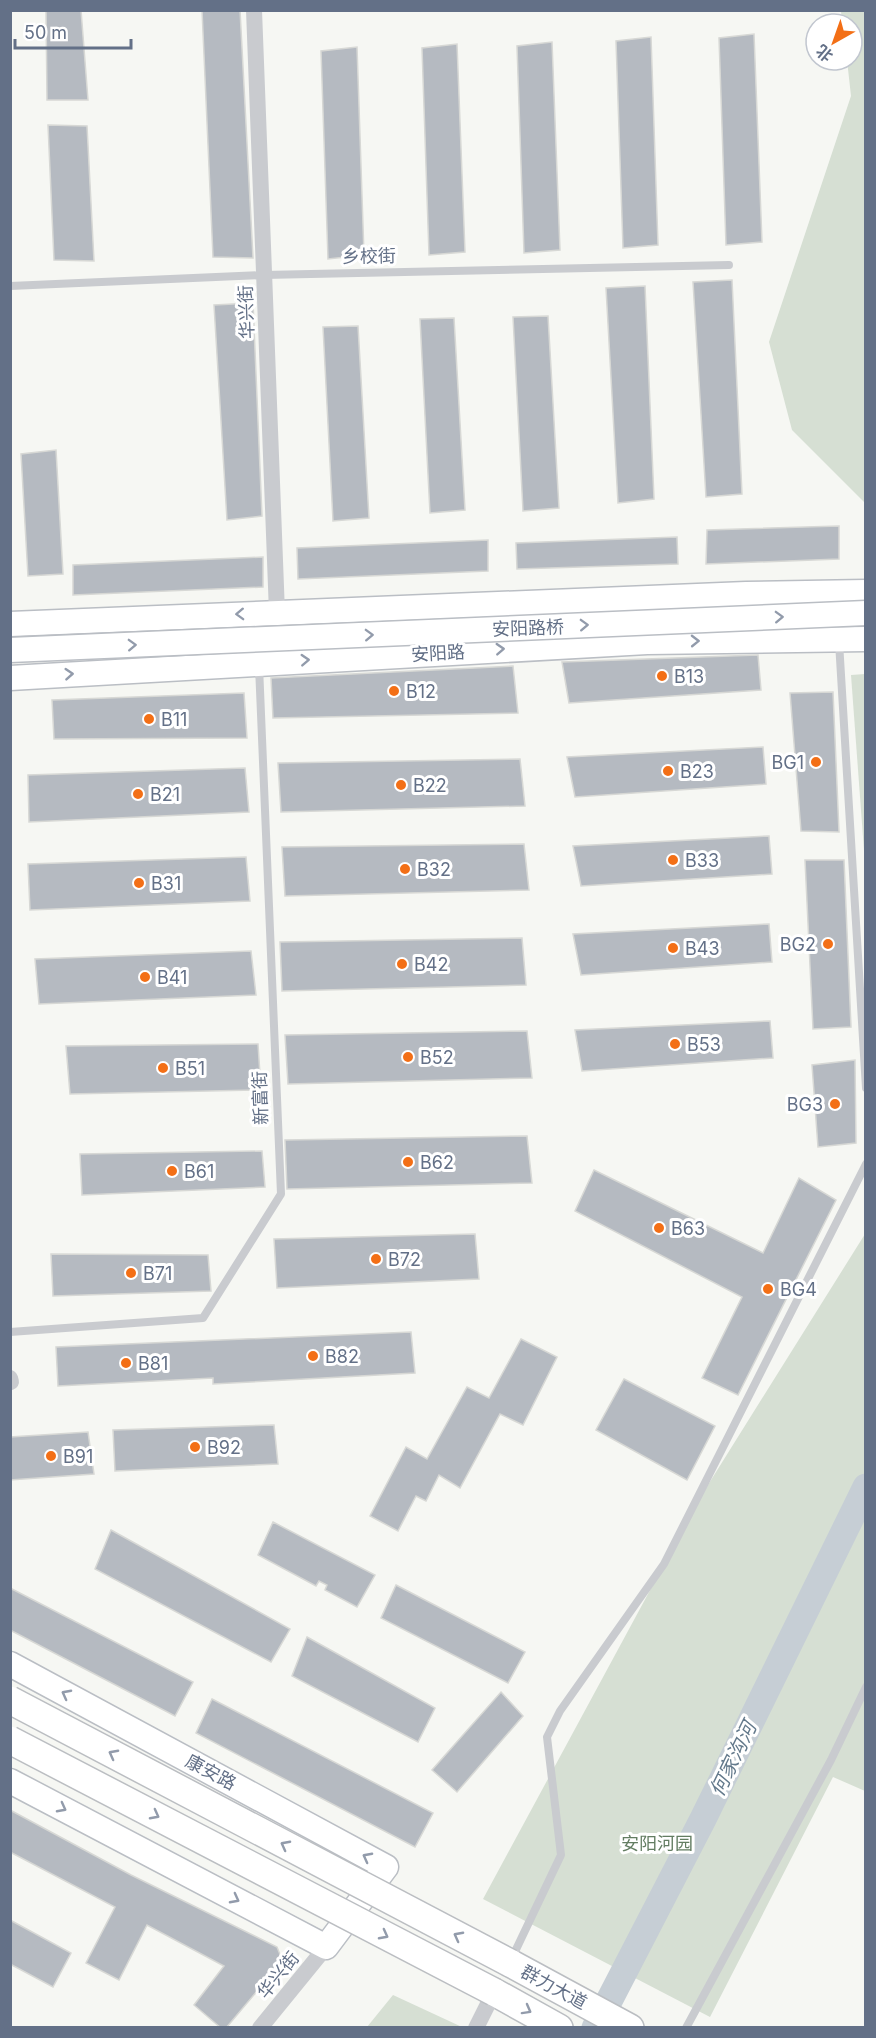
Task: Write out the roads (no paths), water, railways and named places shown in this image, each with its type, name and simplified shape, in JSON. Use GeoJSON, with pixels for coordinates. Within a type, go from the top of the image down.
{"type":"FeatureCollection","features":[{"type":"Feature","properties":{"kind":"main road"},"geometry":{"type":"LineString","coordinates":[[11,624],[746,594],[866,592]]}},
{"type":"Feature","properties":{"kind":"main road","name":"安阳路桥"},"geometry":{"type":"LineString","coordinates":[[10,650],[866,613]]}},
{"type":"Feature","properties":{"kind":"main road"},"geometry":{"type":"LineString","coordinates":[[10,615],[11,678]]}},
{"type":"Feature","properties":{"kind":"main road","name":"安阳路"},"geometry":{"type":"LineString","coordinates":[[11,678],[258,662],[647,642],[866,639]]}},
{"type":"Feature","properties":{"kind":"main road","name":"康安路"},"geometry":{"type":"LineString","coordinates":[[10,1664],[386,1867],[326,1947]]}},
{"type":"Feature","properties":{"kind":"main road","name":"康安路"},"geometry":{"type":"LineString","coordinates":[[10,1700],[510,1963]]}},
{"type":"Feature","properties":{"kind":"main road"},"geometry":{"type":"LineString","coordinates":[[10,1740],[494,1992]]}},
{"type":"Feature","properties":{"kind":"main road"},"geometry":{"type":"LineString","coordinates":[[10,1780],[326,1947]]}},
{"type":"Feature","properties":{"kind":"main road","name":"群力大道"},"geometry":{"type":"LineString","coordinates":[[510,1963],[630,2028]]}},
{"type":"Feature","properties":{"kind":"main road","name":"群力大道"},"geometry":{"type":"LineString","coordinates":[[494,1992],[560,2028]]}},
{"type":"Feature","properties":{"kind":"street","name":"华兴街"},"geometry":{"type":"LineString","coordinates":[[254,10],[277,613]]}},
{"type":"Feature","properties":{"kind":"street","name":"华兴街"},"geometry":{"type":"LineString","coordinates":[[260,2028],[326,1947]]}},
{"type":"Feature","properties":{"kind":"street"},"geometry":{"type":"LineString","coordinates":[[476,2028],[494,1992]]}},
{"type":"Feature","properties":{"kind":"lane","name":"乡校街"},"geometry":{"type":"LineString","coordinates":[[10,286],[264,275],[729,265]]}},
{"type":"Feature","properties":{"kind":"lane"},"geometry":{"type":"LineString","coordinates":[[838,639],[866,1088]]}},
{"type":"Feature","properties":{"kind":"lane","name":"新富街"},"geometry":{"type":"LineString","coordinates":[[10,1332],[203,1318],[280,1194],[258,662]]}},
{"type":"Feature","properties":{"kind":"lane"},"geometry":{"type":"LineString","coordinates":[[510,1963],[561,1855],[548,1737],[560,1712],[664,1564],[866,1164]]}},
{"type":"Feature","properties":{"kind":"lane"},"geometry":{"type":"LineString","coordinates":[[686,2028],[831,1760],[866,1687]]}},
{"type":"Feature","properties":{"kind":"waterway","name":"何家沟河"},"geometry":{"type":"LineString","coordinates":[[595,2028],[703,1819],[866,1487]]}},
{"type":"Feature","properties":{"kind":"place","name":"B13"},"geometry":{"type":"Point","coordinates":[662,676]}},
{"type":"Feature","properties":{"kind":"place","name":"B12"},"geometry":{"type":"Point","coordinates":[394,691]}},
{"type":"Feature","properties":{"kind":"place","name":"B11"},"geometry":{"type":"Point","coordinates":[149,719]}},
{"type":"Feature","properties":{"kind":"place","name":"BG1"},"geometry":{"type":"Point","coordinates":[816,762]}},
{"type":"Feature","properties":{"kind":"place","name":"B23"},"geometry":{"type":"Point","coordinates":[668,771]}},
{"type":"Feature","properties":{"kind":"place","name":"B22"},"geometry":{"type":"Point","coordinates":[401,785]}},
{"type":"Feature","properties":{"kind":"place","name":"B21"},"geometry":{"type":"Point","coordinates":[138,794]}},
{"type":"Feature","properties":{"kind":"place","name":"B33"},"geometry":{"type":"Point","coordinates":[673,860]}},
{"type":"Feature","properties":{"kind":"place","name":"B32"},"geometry":{"type":"Point","coordinates":[405,869]}},
{"type":"Feature","properties":{"kind":"place","name":"B31"},"geometry":{"type":"Point","coordinates":[139,883]}},
{"type":"Feature","properties":{"kind":"place","name":"BG2"},"geometry":{"type":"Point","coordinates":[828,944]}},
{"type":"Feature","properties":{"kind":"place","name":"B43"},"geometry":{"type":"Point","coordinates":[673,948]}},
{"type":"Feature","properties":{"kind":"place","name":"B42"},"geometry":{"type":"Point","coordinates":[402,964]}},
{"type":"Feature","properties":{"kind":"place","name":"B41"},"geometry":{"type":"Point","coordinates":[145,977]}},
{"type":"Feature","properties":{"kind":"place","name":"B53"},"geometry":{"type":"Point","coordinates":[675,1044]}},
{"type":"Feature","properties":{"kind":"place","name":"B52"},"geometry":{"type":"Point","coordinates":[408,1057]}},
{"type":"Feature","properties":{"kind":"place","name":"B51"},"geometry":{"type":"Point","coordinates":[163,1068]}},
{"type":"Feature","properties":{"kind":"place","name":"BG3"},"geometry":{"type":"Point","coordinates":[835,1104]}},
{"type":"Feature","properties":{"kind":"place","name":"B62"},"geometry":{"type":"Point","coordinates":[408,1162]}},
{"type":"Feature","properties":{"kind":"place","name":"B61"},"geometry":{"type":"Point","coordinates":[172,1171]}},
{"type":"Feature","properties":{"kind":"place","name":"B63"},"geometry":{"type":"Point","coordinates":[659,1228]}},
{"type":"Feature","properties":{"kind":"place","name":"B72"},"geometry":{"type":"Point","coordinates":[376,1259]}},
{"type":"Feature","properties":{"kind":"place","name":"B71"},"geometry":{"type":"Point","coordinates":[131,1273]}},
{"type":"Feature","properties":{"kind":"place","name":"BG4"},"geometry":{"type":"Point","coordinates":[768,1289]}},
{"type":"Feature","properties":{"kind":"place","name":"B82"},"geometry":{"type":"Point","coordinates":[313,1356]}},
{"type":"Feature","properties":{"kind":"place","name":"B81"},"geometry":{"type":"Point","coordinates":[126,1363]}},
{"type":"Feature","properties":{"kind":"place","name":"B92"},"geometry":{"type":"Point","coordinates":[195,1447]}},
{"type":"Feature","properties":{"kind":"place","name":"B91"},"geometry":{"type":"Point","coordinates":[51,1456]}},
{"type":"Feature","properties":{"kind":"park label","name":"安阳河园"},"geometry":{"type":"Point","coordinates":[657,1843]}}]}
